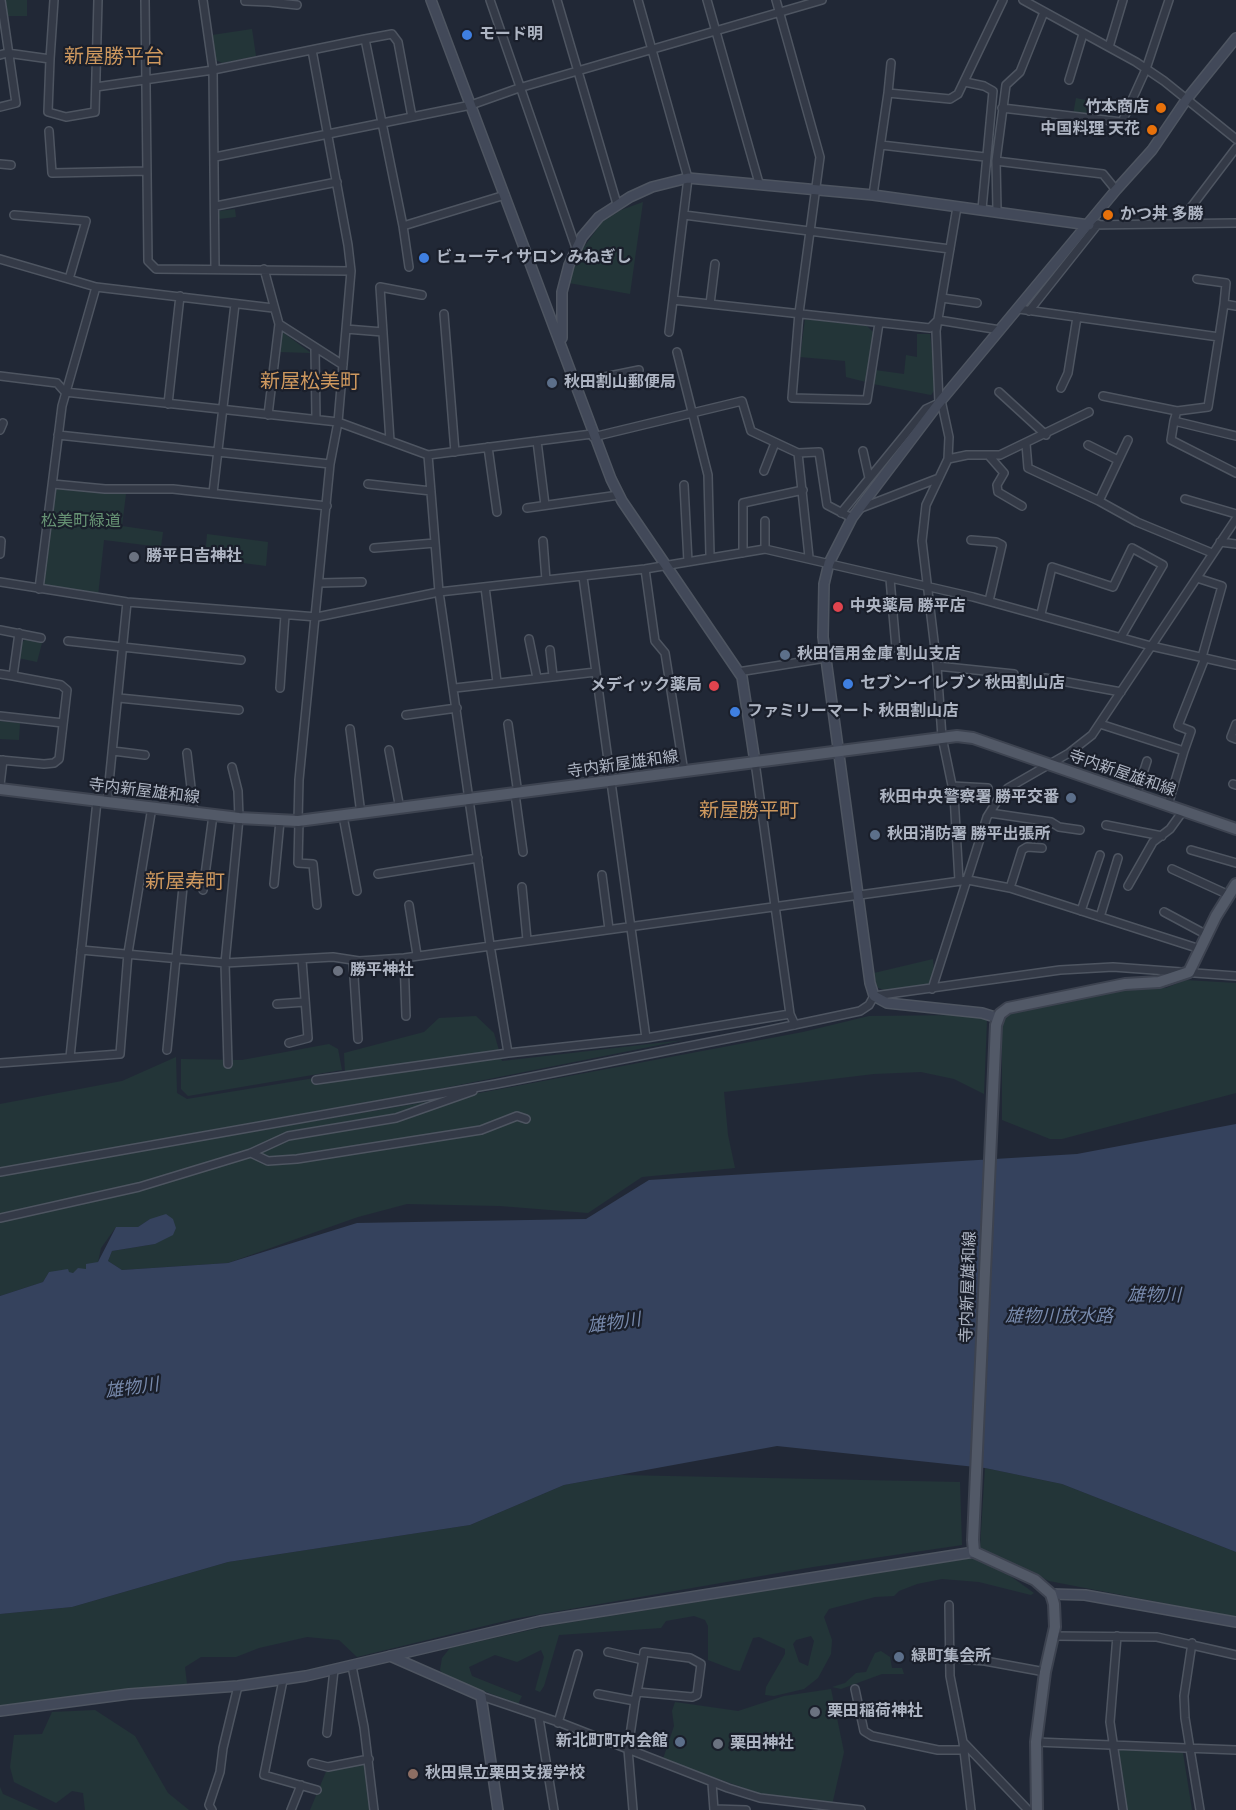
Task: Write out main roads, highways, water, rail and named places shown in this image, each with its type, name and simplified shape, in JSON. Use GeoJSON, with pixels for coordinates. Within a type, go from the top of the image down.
{"type":"FeatureCollection","features":[{"type":"Feature","properties":{"kind":"main road","name":"寺内新屋雄和線"},"geometry":{"type":"LineString","coordinates":[[0,787],[194,813],[298,821],[612,782],[942,737],[973,738],[1236,829]]}},
{"type":"Feature","properties":{"kind":"main road","name":"寺内新屋雄和線"},"geometry":{"type":"LineString","coordinates":[[1037,1810],[1036,1742],[1045,1672],[1056,1613],[1051,1594],[1035,1580],[974,1552],[973,1540],[997,1022],[1008,1008],[1017,1005],[1125,984],[1160,982],[1189,972],[1236,884]]}},
{"type":"Feature","properties":{"kind":"water","name":"雄物川放水路"},"geometry":{"type":"Polygon","coordinates":[[[1236,1124],[1236,1552],[1062,1484],[985,1468],[777,1446],[564,1485],[470,1525],[228,1562],[72,1607],[0,1614],[0,1296],[43,1282],[49,1272],[68,1269],[73,1273],[78,1268],[86,1269],[86,1264],[98,1262],[116,1227],[138,1227],[150,1219],[166,1214],[173,1219],[176,1228],[173,1235],[155,1244],[112,1251],[108,1261],[122,1270],[228,1263],[357,1223],[586,1219],[649,1180],[1077,1154],[1236,1124]]]}},
{"type":"Feature","properties":{"kind":"place","name":"モード明"},"geometry":{"type":"Point","coordinates":[467,35]}},
{"type":"Feature","properties":{"kind":"place","name":"竹本商店"},"geometry":{"type":"Point","coordinates":[1161,108]}},
{"type":"Feature","properties":{"kind":"place","name":"中国料理 天花"},"geometry":{"type":"Point","coordinates":[1152,130]}},
{"type":"Feature","properties":{"kind":"place","name":"かつ丼 多勝"},"geometry":{"type":"Point","coordinates":[1108,215]}},
{"type":"Feature","properties":{"kind":"place","name":"ビューティサロン みねぎし"},"geometry":{"type":"Point","coordinates":[424,258]}},
{"type":"Feature","properties":{"kind":"place","name":"秋田割山郵便局"},"geometry":{"type":"Point","coordinates":[552,383]}},
{"type":"Feature","properties":{"kind":"place","name":"勝平日吉神社"},"geometry":{"type":"Point","coordinates":[134,557]}},
{"type":"Feature","properties":{"kind":"place","name":"中央薬局 勝平店"},"geometry":{"type":"Point","coordinates":[838,607]}},
{"type":"Feature","properties":{"kind":"place","name":"秋田信用金庫 割山支店"},"geometry":{"type":"Point","coordinates":[785,655]}},
{"type":"Feature","properties":{"kind":"place","name":"セブン-イレブン 秋田割山店"},"geometry":{"type":"Point","coordinates":[848,684]}},
{"type":"Feature","properties":{"kind":"place","name":"メディック薬局"},"geometry":{"type":"Point","coordinates":[714,686]}},
{"type":"Feature","properties":{"kind":"place","name":"ファミリーマート 秋田割山店"},"geometry":{"type":"Point","coordinates":[735,712]}},
{"type":"Feature","properties":{"kind":"place","name":"秋田中央警察署 勝平交番"},"geometry":{"type":"Point","coordinates":[1071,798]}},
{"type":"Feature","properties":{"kind":"place","name":"秋田消防署 勝平出張所"},"geometry":{"type":"Point","coordinates":[875,835]}},
{"type":"Feature","properties":{"kind":"place","name":"勝平神社"},"geometry":{"type":"Point","coordinates":[338,971]}},
{"type":"Feature","properties":{"kind":"place","name":"緑町集会所"},"geometry":{"type":"Point","coordinates":[899,1657]}},
{"type":"Feature","properties":{"kind":"place","name":"栗田稲荷神社"},"geometry":{"type":"Point","coordinates":[815,1712]}},
{"type":"Feature","properties":{"kind":"place","name":"新北町町内会館"},"geometry":{"type":"Point","coordinates":[680,1742]}},
{"type":"Feature","properties":{"kind":"place","name":"栗田神社"},"geometry":{"type":"Point","coordinates":[718,1744]}},
{"type":"Feature","properties":{"kind":"place","name":"秋田県立栗田支援学校"},"geometry":{"type":"Point","coordinates":[413,1774]}},
{"type":"Feature","properties":{"kind":"district","name":"新屋勝平台"},"geometry":{"type":"Point","coordinates":[114,58]}},
{"type":"Feature","properties":{"kind":"district","name":"新屋松美町"},"geometry":{"type":"Point","coordinates":[310,383]}},
{"type":"Feature","properties":{"kind":"district","name":"新屋勝平町"},"geometry":{"type":"Point","coordinates":[749,812]}},
{"type":"Feature","properties":{"kind":"district","name":"新屋寿町"},"geometry":{"type":"Point","coordinates":[185,883]}},
{"type":"Feature","properties":{"kind":"park label","name":"松美町緑道"},"geometry":{"type":"Point","coordinates":[81,522]}},
{"type":"Feature","properties":{"kind":"water label","name":"雄物川"},"geometry":{"type":"Point","coordinates":[1154,1296]}},
{"type":"Feature","properties":{"kind":"water label","name":"雄物川"},"geometry":{"type":"Point","coordinates":[614,1324]}},
{"type":"Feature","properties":{"kind":"water label","name":"雄物川"},"geometry":{"type":"Point","coordinates":[132,1389]}}]}
